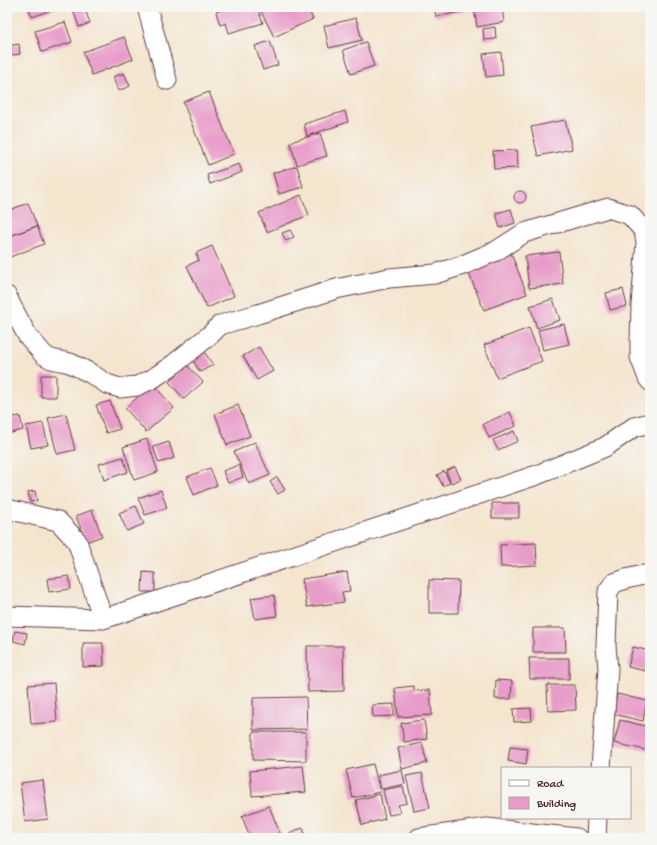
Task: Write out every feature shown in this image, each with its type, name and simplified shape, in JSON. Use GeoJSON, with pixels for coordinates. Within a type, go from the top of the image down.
{"type":"FeatureCollection","features":[{"type":"Feature","properties":{"kind":"street"},"geometry":{"type":"LineString","coordinates":[[147,7],[167,80]]}},
{"type":"Feature","properties":{"kind":"street"},"geometry":{"type":"LineString","coordinates":[[7,296],[27,335],[44,355],[51,359],[70,363],[107,384],[120,388],[137,386],[152,379],[174,364],[220,325],[336,289],[389,278],[436,274],[463,265],[496,251],[524,233],[608,208],[630,214],[644,231],[646,242],[641,305],[640,357],[650,381]]}},
{"type":"Feature","properties":{"kind":"street"},"geometry":{"type":"LineString","coordinates":[[7,616],[103,619],[537,475],[605,447],[634,427],[650,423]]}},
{"type":"Feature","properties":{"kind":"street"},"geometry":{"type":"LineString","coordinates":[[7,509],[58,521],[77,541],[103,619]]}},
{"type":"Feature","properties":{"kind":"street"},"geometry":{"type":"LineString","coordinates":[[601,767],[608,669],[606,646],[608,591],[614,583],[643,575],[650,575]]}},
{"type":"Feature","properties":{"kind":"street"},"geometry":{"type":"LineString","coordinates":[[596,838],[597,819]]}},
{"type":"Feature","properties":{"kind":"street"},"geometry":{"type":"LineString","coordinates":[[419,838],[487,828],[577,838]]}},
{"type":"Feature","properties":{"kind":"building"},"geometry":{"type":"Polygon","coordinates":[[[28,7],[60,7],[32,17],[28,7]]]}},
{"type":"Feature","properties":{"kind":"building"},"geometry":{"type":"Polygon","coordinates":[[[72,7],[84,7],[90,23],[79,27],[72,7]]]}},
{"type":"Feature","properties":{"kind":"building"},"geometry":{"type":"Polygon","coordinates":[[[221,7],[257,7],[263,23],[229,33],[226,23],[220,25],[216,12],[222,10],[221,7]]]}},
{"type":"Feature","properties":{"kind":"building"},"geometry":{"type":"Polygon","coordinates":[[[270,7],[307,7],[313,19],[274,37],[261,11],[270,7]]]}},
{"type":"Feature","properties":{"kind":"building"},"geometry":{"type":"Polygon","coordinates":[[[434,7],[468,7],[469,10],[436,17],[434,7]]]}},
{"type":"Feature","properties":{"kind":"building"},"geometry":{"type":"Polygon","coordinates":[[[474,7],[502,7],[504,22],[477,27],[474,7]]]}},
{"type":"Feature","properties":{"kind":"building"},"geometry":{"type":"Polygon","coordinates":[[[356,18],[362,40],[329,48],[324,26],[356,18]]]}},
{"type":"Feature","properties":{"kind":"building"},"geometry":{"type":"Polygon","coordinates":[[[65,22],[72,42],[42,52],[35,31],[65,22]]]}},
{"type":"Feature","properties":{"kind":"building"},"geometry":{"type":"Polygon","coordinates":[[[495,27],[496,39],[484,40],[483,29],[495,27]]]}},
{"type":"Feature","properties":{"kind":"building"},"geometry":{"type":"Polygon","coordinates":[[[124,37],[133,59],[92,75],[83,52],[124,37]]]}},
{"type":"Feature","properties":{"kind":"building"},"geometry":{"type":"Polygon","coordinates":[[[270,41],[278,65],[263,70],[255,46],[270,41]]]}},
{"type":"Feature","properties":{"kind":"building"},"geometry":{"type":"Polygon","coordinates":[[[366,42],[374,66],[351,74],[343,50],[366,42]]]}},
{"type":"Feature","properties":{"kind":"building"},"geometry":{"type":"Polygon","coordinates":[[[19,44],[20,54],[7,56],[7,46],[19,44]]]}},
{"type":"Feature","properties":{"kind":"building"},"geometry":{"type":"Polygon","coordinates":[[[501,52],[503,75],[486,77],[483,54],[501,52]]]}},
{"type":"Feature","properties":{"kind":"building"},"geometry":{"type":"Polygon","coordinates":[[[124,73],[130,86],[118,91],[113,77],[124,73]]]}},
{"type":"Feature","properties":{"kind":"building"},"geometry":{"type":"Polygon","coordinates":[[[209,92],[234,154],[208,165],[183,102],[209,92]]]}},
{"type":"Feature","properties":{"kind":"building"},"geometry":{"type":"Polygon","coordinates":[[[345,111],[348,122],[307,136],[304,124],[345,111]]]}},
{"type":"Feature","properties":{"kind":"building"},"geometry":{"type":"Polygon","coordinates":[[[565,120],[572,149],[538,156],[531,127],[565,120]]]}},
{"type":"Feature","properties":{"kind":"building"},"geometry":{"type":"Polygon","coordinates":[[[320,133],[327,156],[297,165],[290,142],[320,133]]]}},
{"type":"Feature","properties":{"kind":"building"},"geometry":{"type":"Polygon","coordinates":[[[517,150],[518,168],[494,169],[493,151],[517,150]]]}},
{"type":"Feature","properties":{"kind":"building"},"geometry":{"type":"Polygon","coordinates":[[[239,164],[242,172],[210,184],[207,175],[239,164]]]}},
{"type":"Feature","properties":{"kind":"building"},"geometry":{"type":"Polygon","coordinates":[[[297,166],[303,187],[279,194],[273,173],[297,166]]]}},
{"type":"Feature","properties":{"kind":"building"},"geometry":{"type":"Polygon","coordinates":[[[518,191],[522,191],[526,197],[522,203],[518,203],[514,199],[514,195],[518,191]]]}},
{"type":"Feature","properties":{"kind":"building"},"geometry":{"type":"Polygon","coordinates":[[[301,195],[309,215],[267,232],[259,213],[301,195]]]}},
{"type":"Feature","properties":{"kind":"building"},"geometry":{"type":"Polygon","coordinates":[[[28,203],[37,226],[7,237],[7,211],[28,203]]]}},
{"type":"Feature","properties":{"kind":"building"},"geometry":{"type":"Polygon","coordinates":[[[511,209],[515,223],[500,228],[496,213],[511,209]]]}},
{"type":"Feature","properties":{"kind":"building"},"geometry":{"type":"Polygon","coordinates":[[[37,226],[44,244],[10,257],[7,250],[7,237],[37,226]]]}},
{"type":"Feature","properties":{"kind":"building"},"geometry":{"type":"Polygon","coordinates":[[[290,230],[294,237],[286,241],[282,233],[290,230]]]}},
{"type":"Feature","properties":{"kind":"building"},"geometry":{"type":"Polygon","coordinates":[[[212,246],[234,296],[207,308],[187,266],[199,260],[196,253],[212,246]]]}},
{"type":"Feature","properties":{"kind":"building"},"geometry":{"type":"Polygon","coordinates":[[[559,252],[563,284],[529,288],[525,256],[559,252]]]}},
{"type":"Feature","properties":{"kind":"building"},"geometry":{"type":"Polygon","coordinates":[[[511,253],[527,294],[484,310],[467,269],[511,253]]]}},
{"type":"Feature","properties":{"kind":"building"},"geometry":{"type":"Polygon","coordinates":[[[623,289],[627,306],[610,310],[606,293],[623,289]]]}},
{"type":"Feature","properties":{"kind":"building"},"geometry":{"type":"Polygon","coordinates":[[[553,299],[560,320],[537,328],[530,306],[553,299]]]}},
{"type":"Feature","properties":{"kind":"building"},"geometry":{"type":"Polygon","coordinates":[[[564,324],[569,344],[543,350],[538,330],[564,324]]]}},
{"type":"Feature","properties":{"kind":"building"},"geometry":{"type":"Polygon","coordinates":[[[529,328],[542,361],[497,378],[484,345],[529,328]]]}},
{"type":"Feature","properties":{"kind":"building"},"geometry":{"type":"Polygon","coordinates":[[[259,347],[273,371],[257,380],[243,356],[259,347]]]}},
{"type":"Feature","properties":{"kind":"building"},"geometry":{"type":"Polygon","coordinates":[[[203,350],[213,365],[200,372],[191,357],[203,350]]]}},
{"type":"Feature","properties":{"kind":"building"},"geometry":{"type":"Polygon","coordinates":[[[187,365],[203,382],[184,399],[169,382],[187,365]]]}},
{"type":"Feature","properties":{"kind":"building"},"geometry":{"type":"Polygon","coordinates":[[[41,375],[56,375],[56,397],[41,397],[41,375]]]}},
{"type":"Feature","properties":{"kind":"building"},"geometry":{"type":"Polygon","coordinates":[[[153,384],[174,408],[146,432],[125,408],[153,384]]]}},
{"type":"Feature","properties":{"kind":"building"},"geometry":{"type":"Polygon","coordinates":[[[110,401],[120,429],[106,433],[96,405],[110,401]]]}},
{"type":"Feature","properties":{"kind":"building"},"geometry":{"type":"Polygon","coordinates":[[[238,405],[250,436],[227,445],[215,414],[238,405]]]}},
{"type":"Feature","properties":{"kind":"building"},"geometry":{"type":"Polygon","coordinates":[[[510,412],[516,426],[489,438],[483,424],[510,412]]]}},
{"type":"Feature","properties":{"kind":"building"},"geometry":{"type":"Polygon","coordinates":[[[66,414],[75,450],[57,454],[48,418],[66,414]]]}},
{"type":"Feature","properties":{"kind":"building"},"geometry":{"type":"Polygon","coordinates":[[[20,416],[23,430],[7,434],[7,418],[20,416]]]}},
{"type":"Feature","properties":{"kind":"building"},"geometry":{"type":"Polygon","coordinates":[[[43,423],[48,445],[31,448],[26,426],[43,423]]]}},
{"type":"Feature","properties":{"kind":"building"},"geometry":{"type":"Polygon","coordinates":[[[514,431],[518,441],[498,450],[493,440],[514,431]]]}},
{"type":"Feature","properties":{"kind":"building"},"geometry":{"type":"Polygon","coordinates":[[[147,439],[158,472],[134,480],[123,447],[147,439]]]}},
{"type":"Feature","properties":{"kind":"building"},"geometry":{"type":"Polygon","coordinates":[[[169,442],[174,458],[159,463],[153,447],[169,442]]]}},
{"type":"Feature","properties":{"kind":"building"},"geometry":{"type":"Polygon","coordinates":[[[255,442],[270,475],[249,484],[234,452],[255,442]]]}},
{"type":"Feature","properties":{"kind":"building"},"geometry":{"type":"Polygon","coordinates":[[[123,457],[128,472],[104,480],[99,464],[123,457]]]}},
{"type":"Feature","properties":{"kind":"building"},"geometry":{"type":"Polygon","coordinates":[[[239,465],[243,477],[228,483],[223,471],[239,465]]]}},
{"type":"Feature","properties":{"kind":"building"},"geometry":{"type":"Polygon","coordinates":[[[455,467],[461,479],[451,483],[446,471],[455,467]]]}},
{"type":"Feature","properties":{"kind":"building"},"geometry":{"type":"Polygon","coordinates":[[[210,468],[217,485],[194,495],[187,477],[210,468]]]}},
{"type":"Feature","properties":{"kind":"building"},"geometry":{"type":"Polygon","coordinates":[[[444,471],[450,483],[443,486],[437,475],[444,471]]]}},
{"type":"Feature","properties":{"kind":"building"},"geometry":{"type":"Polygon","coordinates":[[[277,477],[285,490],[278,494],[270,482],[277,477]]]}},
{"type":"Feature","properties":{"kind":"building"},"geometry":{"type":"Polygon","coordinates":[[[161,490],[167,508],[145,515],[138,498],[161,490]]]}},
{"type":"Feature","properties":{"kind":"building"},"geometry":{"type":"Polygon","coordinates":[[[35,491],[37,501],[30,502],[28,492],[35,491]]]}},
{"type":"Feature","properties":{"kind":"building"},"geometry":{"type":"Polygon","coordinates":[[[492,503],[519,503],[519,518],[492,518],[492,503]]]}},
{"type":"Feature","properties":{"kind":"building"},"geometry":{"type":"Polygon","coordinates":[[[136,506],[144,524],[127,531],[119,513],[136,506]]]}},
{"type":"Feature","properties":{"kind":"building"},"geometry":{"type":"Polygon","coordinates":[[[92,510],[102,536],[86,542],[76,516],[92,510]]]}},
{"type":"Feature","properties":{"kind":"building"},"geometry":{"type":"Polygon","coordinates":[[[536,543],[537,565],[501,567],[500,545],[536,543]]]}},
{"type":"Feature","properties":{"kind":"building"},"geometry":{"type":"Polygon","coordinates":[[[143,572],[155,573],[155,592],[142,592],[143,572]]]}},
{"type":"Feature","properties":{"kind":"building"},"geometry":{"type":"Polygon","coordinates":[[[347,572],[350,591],[342,592],[344,602],[307,607],[302,579],[347,572]]]}},
{"type":"Feature","properties":{"kind":"building"},"geometry":{"type":"Polygon","coordinates":[[[69,576],[71,589],[49,592],[47,579],[69,576]]]}},
{"type":"Feature","properties":{"kind":"building"},"geometry":{"type":"Polygon","coordinates":[[[429,580],[459,581],[458,613],[429,613],[429,580]]]}},
{"type":"Feature","properties":{"kind":"building"},"geometry":{"type":"Polygon","coordinates":[[[274,595],[277,616],[255,619],[251,598],[274,595]]]}},
{"type":"Feature","properties":{"kind":"building"},"geometry":{"type":"Polygon","coordinates":[[[533,628],[565,628],[566,652],[533,652],[533,628]]]}},
{"type":"Feature","properties":{"kind":"building"},"geometry":{"type":"Polygon","coordinates":[[[15,631],[27,633],[25,644],[13,641],[15,631]]]}},
{"type":"Feature","properties":{"kind":"building"},"geometry":{"type":"Polygon","coordinates":[[[83,643],[103,643],[104,666],[83,667],[83,643]]]}},
{"type":"Feature","properties":{"kind":"building"},"geometry":{"type":"Polygon","coordinates":[[[307,646],[343,646],[344,691],[308,692],[307,646]]]}},
{"type":"Feature","properties":{"kind":"building"},"geometry":{"type":"Polygon","coordinates":[[[633,647],[650,651],[650,672],[628,667],[633,647]]]}},
{"type":"Feature","properties":{"kind":"building"},"geometry":{"type":"Polygon","coordinates":[[[529,658],[569,658],[569,679],[530,679],[529,658]]]}},
{"type":"Feature","properties":{"kind":"building"},"geometry":{"type":"Polygon","coordinates":[[[496,680],[512,681],[511,699],[495,699],[496,680]]]}},
{"type":"Feature","properties":{"kind":"building"},"geometry":{"type":"Polygon","coordinates":[[[54,683],[57,722],[31,724],[28,685],[54,683]]]}},
{"type":"Feature","properties":{"kind":"building"},"geometry":{"type":"Polygon","coordinates":[[[547,685],[575,685],[576,710],[548,711],[547,685]]]}},
{"type":"Feature","properties":{"kind":"building"},"geometry":{"type":"Polygon","coordinates":[[[414,686],[414,691],[430,690],[432,715],[398,717],[395,688],[414,686]]]}},
{"type":"Feature","properties":{"kind":"building"},"geometry":{"type":"Polygon","coordinates":[[[617,694],[647,701],[643,721],[613,714],[617,694]]]}},
{"type":"Feature","properties":{"kind":"building"},"geometry":{"type":"Polygon","coordinates":[[[306,697],[307,729],[253,730],[253,698],[306,697]]]}},
{"type":"Feature","properties":{"kind":"building"},"geometry":{"type":"Polygon","coordinates":[[[394,704],[394,716],[373,717],[372,705],[394,704]]]}},
{"type":"Feature","properties":{"kind":"building"},"geometry":{"type":"Polygon","coordinates":[[[531,708],[532,721],[514,722],[513,709],[531,708]]]}},
{"type":"Feature","properties":{"kind":"building"},"geometry":{"type":"Polygon","coordinates":[[[424,720],[427,739],[404,742],[401,723],[424,720]]]}},
{"type":"Feature","properties":{"kind":"building"},"geometry":{"type":"Polygon","coordinates":[[[620,720],[650,727],[650,751],[614,743],[620,720]]]}},
{"type":"Feature","properties":{"kind":"building"},"geometry":{"type":"Polygon","coordinates":[[[253,732],[306,732],[306,761],[253,760],[253,732]]]}},
{"type":"Feature","properties":{"kind":"building"},"geometry":{"type":"Polygon","coordinates":[[[422,743],[427,763],[402,769],[398,748],[422,743]]]}},
{"type":"Feature","properties":{"kind":"building"},"geometry":{"type":"Polygon","coordinates":[[[510,747],[528,749],[526,764],[508,761],[510,747]]]}},
{"type":"Feature","properties":{"kind":"building"},"geometry":{"type":"Polygon","coordinates":[[[373,764],[380,792],[353,798],[346,770],[373,764]]]}},
{"type":"Feature","properties":{"kind":"building"},"geometry":{"type":"Polygon","coordinates":[[[303,766],[306,792],[252,796],[250,771],[303,766]]]}},
{"type":"Feature","properties":{"kind":"building"},"geometry":{"type":"Polygon","coordinates":[[[402,770],[405,784],[381,789],[378,775],[402,770]]]}},
{"type":"Feature","properties":{"kind":"building"},"geometry":{"type":"Polygon","coordinates":[[[422,773],[430,808],[414,811],[406,776],[422,773]]]}},
{"type":"Feature","properties":{"kind":"building"},"geometry":{"type":"Polygon","coordinates":[[[43,780],[48,819],[25,822],[20,783],[43,780]]]}},
{"type":"Feature","properties":{"kind":"building"},"geometry":{"type":"Polygon","coordinates":[[[403,786],[407,803],[398,805],[400,813],[389,815],[383,790],[403,786]]]}},
{"type":"Feature","properties":{"kind":"building"},"geometry":{"type":"Polygon","coordinates":[[[380,794],[385,819],[362,825],[356,800],[380,794]]]}},
{"type":"Feature","properties":{"kind":"building"},"geometry":{"type":"Polygon","coordinates":[[[269,806],[282,838],[267,838],[266,835],[259,838],[250,838],[242,816],[269,806]]]}},
{"type":"Feature","properties":{"kind":"building"},"geometry":{"type":"Polygon","coordinates":[[[303,828],[306,838],[292,838],[290,832],[303,828]]]}}]}
